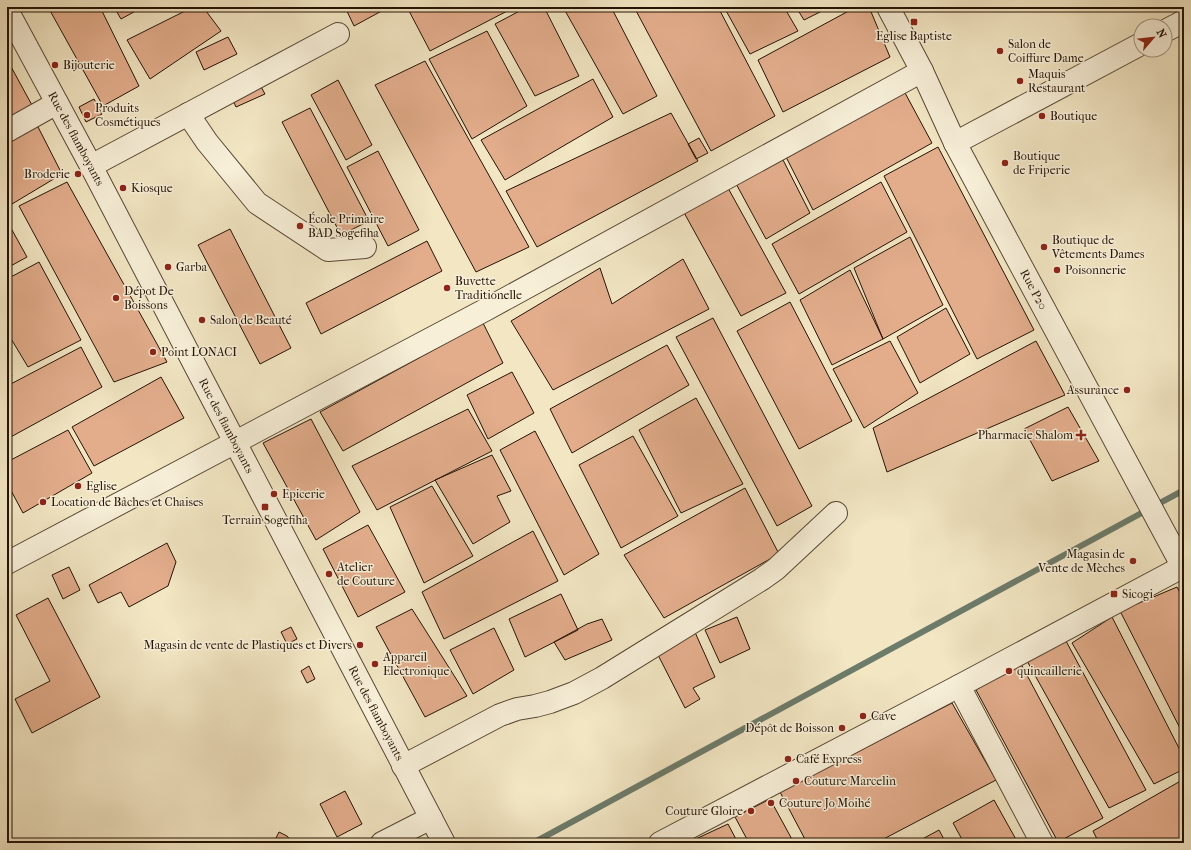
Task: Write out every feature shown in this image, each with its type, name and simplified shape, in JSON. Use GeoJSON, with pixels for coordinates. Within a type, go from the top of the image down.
{"type":"FeatureCollection","features":[{"type":"Feature","properties":{"kind":"street","name":"Rue P20"},"geometry":{"type":"LineString","coordinates":[[888,7],[922,72],[956,143],[1184,567]]}},
{"type":"Feature","properties":{"kind":"street","name":"Rue des flamboyants"},"geometry":{"type":"LineString","coordinates":[[7,10],[91,166],[444,843]]}},
{"type":"Feature","properties":{"kind":"street"},"geometry":{"type":"LineString","coordinates":[[1173,26],[1184,20]]}},
{"type":"Feature","properties":{"kind":"street"},"geometry":{"type":"LineString","coordinates":[[91,166],[338,34]]}},
{"type":"Feature","properties":{"kind":"street"},"geometry":{"type":"LineString","coordinates":[[956,143],[1133,48]]}},
{"type":"Feature","properties":{"kind":"street"},"geometry":{"type":"LineString","coordinates":[[7,563],[492,306],[922,72]]}},
{"type":"Feature","properties":{"kind":"street"},"geometry":{"type":"LineString","coordinates":[[7,131],[57,103]]}},
{"type":"Feature","properties":{"kind":"street"},"geometry":{"type":"LineString","coordinates":[[188,114],[207,142],[257,203],[328,250],[365,247]]}},
{"type":"Feature","properties":{"kind":"street"},"geometry":{"type":"LineString","coordinates":[[404,766],[500,715],[518,709],[550,702],[574,693],[602,678],[762,579],[776,569],[836,512]]}},
{"type":"Feature","properties":{"kind":"street"},"geometry":{"type":"LineString","coordinates":[[660,843],[1184,567]]}},
{"type":"Feature","properties":{"kind":"street"},"geometry":{"type":"LineString","coordinates":[[959,686],[1042,843]]}},
{"type":"Feature","properties":{"kind":"street"},"geometry":{"type":"LineString","coordinates":[[382,843],[431,818]]}},
{"type":"Feature","properties":{"kind":"building"},"geometry":{"type":"Polygon","coordinates":[[[48,7],[100,7],[139,86],[103,106],[48,7]]]}},
{"type":"Feature","properties":{"kind":"building"},"geometry":{"type":"Polygon","coordinates":[[[114,7],[143,7],[121,19],[114,7]]]}},
{"type":"Feature","properties":{"kind":"building"},"geometry":{"type":"Polygon","coordinates":[[[193,7],[203,7],[221,31],[150,79],[127,40],[193,7]]]}},
{"type":"Feature","properties":{"kind":"building"},"geometry":{"type":"Polygon","coordinates":[[[345,7],[389,7],[354,26],[345,7]]]}},
{"type":"Feature","properties":{"kind":"building"},"geometry":{"type":"Polygon","coordinates":[[[411,7],[515,7],[430,51],[408,9],[411,7]]]}},
{"type":"Feature","properties":{"kind":"building"},"geometry":{"type":"Polygon","coordinates":[[[527,7],[544,7],[579,76],[535,96],[495,24],[527,7]]]}},
{"type":"Feature","properties":{"kind":"building"},"geometry":{"type":"Polygon","coordinates":[[[563,7],[611,7],[657,96],[623,114],[563,7]]]}},
{"type":"Feature","properties":{"kind":"building"},"geometry":{"type":"Polygon","coordinates":[[[634,7],[718,7],[775,116],[711,151],[634,7]]]}},
{"type":"Feature","properties":{"kind":"building"},"geometry":{"type":"Polygon","coordinates":[[[724,7],[784,7],[798,31],[750,54],[724,7]]]}},
{"type":"Feature","properties":{"kind":"building"},"geometry":{"type":"Polygon","coordinates":[[[796,7],[830,7],[804,20],[796,7]]]}},
{"type":"Feature","properties":{"kind":"building"},"geometry":{"type":"Polygon","coordinates":[[[856,7],[869,7],[890,57],[783,112],[758,60],[856,7]]]}},
{"type":"Feature","properties":{"kind":"building"},"geometry":{"type":"Polygon","coordinates":[[[487,31],[527,106],[472,139],[429,59],[487,31]]]}},
{"type":"Feature","properties":{"kind":"building"},"geometry":{"type":"Polygon","coordinates":[[[228,37],[237,54],[204,70],[196,52],[228,37]]]}},
{"type":"Feature","properties":{"kind":"building"},"geometry":{"type":"Polygon","coordinates":[[[425,61],[529,247],[476,272],[375,85],[425,61]]]}},
{"type":"Feature","properties":{"kind":"building"},"geometry":{"type":"Polygon","coordinates":[[[9,63],[33,107],[7,120],[7,64],[9,63]]]}},
{"type":"Feature","properties":{"kind":"building"},"geometry":{"type":"Polygon","coordinates":[[[593,79],[613,117],[505,180],[481,140],[593,79]]]}},
{"type":"Feature","properties":{"kind":"building"},"geometry":{"type":"Polygon","coordinates":[[[338,80],[372,145],[346,160],[311,95],[338,80]]]}},
{"type":"Feature","properties":{"kind":"building"},"geometry":{"type":"Polygon","coordinates":[[[259,83],[265,94],[236,107],[231,96],[259,83]]]}},
{"type":"Feature","properties":{"kind":"building"},"geometry":{"type":"Polygon","coordinates":[[[904,91],[932,143],[813,210],[784,153],[904,91]]]}},
{"type":"Feature","properties":{"kind":"building"},"geometry":{"type":"Polygon","coordinates":[[[94,99],[102,114],[86,122],[79,107],[94,99]]]}},
{"type":"Feature","properties":{"kind":"building"},"geometry":{"type":"Polygon","coordinates":[[[310,108],[369,221],[341,235],[282,122],[310,108]]]}},
{"type":"Feature","properties":{"kind":"building"},"geometry":{"type":"Polygon","coordinates":[[[671,113],[698,161],[537,247],[506,191],[671,113]]]}},
{"type":"Feature","properties":{"kind":"building"},"geometry":{"type":"Polygon","coordinates":[[[37,125],[62,174],[7,207],[7,141],[37,125]]]}},
{"type":"Feature","properties":{"kind":"building"},"geometry":{"type":"Polygon","coordinates":[[[699,138],[708,153],[696,159],[688,144],[699,138]]]}},
{"type":"Feature","properties":{"kind":"building"},"geometry":{"type":"Polygon","coordinates":[[[938,147],[1034,330],[977,359],[884,176],[938,147]]]}},
{"type":"Feature","properties":{"kind":"building"},"geometry":{"type":"Polygon","coordinates":[[[378,151],[419,230],[388,246],[347,167],[378,151]]]}},
{"type":"Feature","properties":{"kind":"building"},"geometry":{"type":"Polygon","coordinates":[[[780,154],[810,213],[766,239],[734,180],[780,154]]]}},
{"type":"Feature","properties":{"kind":"building"},"geometry":{"type":"Polygon","coordinates":[[[67,182],[167,362],[114,382],[19,206],[67,182]]]}},
{"type":"Feature","properties":{"kind":"building"},"geometry":{"type":"Polygon","coordinates":[[[881,182],[907,232],[799,294],[772,244],[881,182]]]}},
{"type":"Feature","properties":{"kind":"building"},"geometry":{"type":"Polygon","coordinates":[[[728,188],[786,293],[741,316],[682,209],[728,188]]]}},
{"type":"Feature","properties":{"kind":"building"},"geometry":{"type":"Polygon","coordinates":[[[7,221],[27,257],[7,268],[7,221]]]}},
{"type":"Feature","properties":{"kind":"building"},"geometry":{"type":"Polygon","coordinates":[[[230,229],[291,348],[260,364],[198,245],[230,229]]]}},
{"type":"Feature","properties":{"kind":"building"},"geometry":{"type":"Polygon","coordinates":[[[910,237],[943,305],[883,339],[854,268],[910,237]]]}},
{"type":"Feature","properties":{"kind":"building"},"geometry":{"type":"Polygon","coordinates":[[[427,241],[442,271],[321,334],[306,303],[427,241]]]}},
{"type":"Feature","properties":{"kind":"building"},"geometry":{"type":"Polygon","coordinates":[[[683,259],[709,309],[553,390],[511,321],[600,268],[612,304],[683,259]]]}},
{"type":"Feature","properties":{"kind":"building"},"geometry":{"type":"Polygon","coordinates":[[[39,262],[81,340],[28,367],[7,332],[7,279],[39,262]]]}},
{"type":"Feature","properties":{"kind":"building"},"geometry":{"type":"Polygon","coordinates":[[[850,270],[883,339],[832,365],[800,300],[850,270]]]}},
{"type":"Feature","properties":{"kind":"building"},"geometry":{"type":"Polygon","coordinates":[[[790,302],[852,421],[799,449],[737,331],[790,302]]]}},
{"type":"Feature","properties":{"kind":"building"},"geometry":{"type":"Polygon","coordinates":[[[946,308],[970,354],[920,383],[897,337],[946,308]]]}},
{"type":"Feature","properties":{"kind":"building"},"geometry":{"type":"Polygon","coordinates":[[[713,318],[812,506],[777,526],[676,337],[713,318]]]}},
{"type":"Feature","properties":{"kind":"building"},"geometry":{"type":"Polygon","coordinates":[[[483,323],[503,363],[343,451],[320,412],[483,323]]]}},
{"type":"Feature","properties":{"kind":"building"},"geometry":{"type":"Polygon","coordinates":[[[890,341],[918,393],[864,428],[833,369],[890,341]]]}},
{"type":"Feature","properties":{"kind":"building"},"geometry":{"type":"Polygon","coordinates":[[[1036,341],[1065,395],[887,472],[873,428],[1036,341]]]}},
{"type":"Feature","properties":{"kind":"building"},"geometry":{"type":"Polygon","coordinates":[[[667,345],[689,385],[572,453],[550,409],[667,345]]]}},
{"type":"Feature","properties":{"kind":"building"},"geometry":{"type":"Polygon","coordinates":[[[81,347],[102,387],[7,439],[7,386],[81,347]]]}},
{"type":"Feature","properties":{"kind":"building"},"geometry":{"type":"Polygon","coordinates":[[[7,366],[12,376],[7,378],[7,366]]]}},
{"type":"Feature","properties":{"kind":"building"},"geometry":{"type":"Polygon","coordinates":[[[512,372],[534,413],[488,439],[467,395],[512,372]]]}},
{"type":"Feature","properties":{"kind":"building"},"geometry":{"type":"Polygon","coordinates":[[[161,377],[184,418],[94,466],[72,427],[161,377]]]}},
{"type":"Feature","properties":{"kind":"building"},"geometry":{"type":"Polygon","coordinates":[[[696,398],[743,484],[681,513],[639,430],[696,398]]]}},
{"type":"Feature","properties":{"kind":"building"},"geometry":{"type":"Polygon","coordinates":[[[1068,407],[1099,461],[1052,481],[1024,429],[1068,407]]]}},
{"type":"Feature","properties":{"kind":"building"},"geometry":{"type":"Polygon","coordinates":[[[468,409],[492,451],[377,510],[352,466],[468,409]]]}},
{"type":"Feature","properties":{"kind":"building"},"geometry":{"type":"Polygon","coordinates":[[[311,419],[360,512],[316,540],[263,443],[311,419]]]}},
{"type":"Feature","properties":{"kind":"building"},"geometry":{"type":"Polygon","coordinates":[[[68,430],[92,473],[23,513],[7,483],[7,462],[68,430]]]}},
{"type":"Feature","properties":{"kind":"building"},"geometry":{"type":"Polygon","coordinates":[[[535,431],[599,554],[564,575],[500,450],[535,431]]]}},
{"type":"Feature","properties":{"kind":"building"},"geometry":{"type":"Polygon","coordinates":[[[633,436],[678,516],[621,548],[579,465],[633,436]]]}},
{"type":"Feature","properties":{"kind":"building"},"geometry":{"type":"Polygon","coordinates":[[[492,455],[511,491],[497,496],[510,522],[473,544],[435,480],[492,455]]]}},
{"type":"Feature","properties":{"kind":"building"},"geometry":{"type":"Polygon","coordinates":[[[432,486],[473,556],[424,583],[390,507],[432,486]]]}},
{"type":"Feature","properties":{"kind":"building"},"geometry":{"type":"Polygon","coordinates":[[[745,488],[779,554],[664,618],[624,555],[745,488]]]}},
{"type":"Feature","properties":{"kind":"building"},"geometry":{"type":"Polygon","coordinates":[[[368,525],[405,592],[358,617],[323,549],[368,525]]]}},
{"type":"Feature","properties":{"kind":"building"},"geometry":{"type":"Polygon","coordinates":[[[533,531],[558,581],[444,639],[422,592],[533,531]]]}},
{"type":"Feature","properties":{"kind":"building"},"geometry":{"type":"Polygon","coordinates":[[[167,543],[176,562],[168,586],[129,607],[121,592],[98,603],[89,585],[167,543]]]}},
{"type":"Feature","properties":{"kind":"building"},"geometry":{"type":"Polygon","coordinates":[[[69,567],[80,590],[63,599],[52,575],[69,567]]]}},
{"type":"Feature","properties":{"kind":"building"},"geometry":{"type":"Polygon","coordinates":[[[1177,587],[1184,600],[1184,736],[1120,611],[1177,587]]]}},
{"type":"Feature","properties":{"kind":"building"},"geometry":{"type":"Polygon","coordinates":[[[561,594],[578,630],[525,657],[509,619],[561,594]]]}},
{"type":"Feature","properties":{"kind":"building"},"geometry":{"type":"Polygon","coordinates":[[[48,598],[100,697],[32,733],[15,699],[50,681],[16,615],[48,598]]]}},
{"type":"Feature","properties":{"kind":"building"},"geometry":{"type":"Polygon","coordinates":[[[412,609],[467,696],[425,717],[376,627],[412,609]]]}},
{"type":"Feature","properties":{"kind":"building"},"geometry":{"type":"Polygon","coordinates":[[[737,617],[750,649],[720,663],[705,630],[737,617]]]}},
{"type":"Feature","properties":{"kind":"building"},"geometry":{"type":"Polygon","coordinates":[[[1112,617],[1184,758],[1184,769],[1154,784],[1072,643],[1112,617]]]}},
{"type":"Feature","properties":{"kind":"building"},"geometry":{"type":"Polygon","coordinates":[[[602,619],[612,640],[565,660],[554,642],[587,624],[602,619]]]}},
{"type":"Feature","properties":{"kind":"building"},"geometry":{"type":"Polygon","coordinates":[[[291,627],[297,639],[287,644],[281,632],[291,627]]]}},
{"type":"Feature","properties":{"kind":"building"},"geometry":{"type":"Polygon","coordinates":[[[494,628],[514,670],[473,694],[450,650],[494,628]]]}},
{"type":"Feature","properties":{"kind":"building"},"geometry":{"type":"Polygon","coordinates":[[[694,630],[715,677],[693,688],[700,699],[685,708],[656,651],[694,630]]]}},
{"type":"Feature","properties":{"kind":"building"},"geometry":{"type":"Polygon","coordinates":[[[1066,641],[1146,790],[1109,808],[1027,661],[1066,641]]]}},
{"type":"Feature","properties":{"kind":"building"},"geometry":{"type":"Polygon","coordinates":[[[1020,662],[1103,818],[1058,842],[976,690],[1020,662]]]}},
{"type":"Feature","properties":{"kind":"building"},"geometry":{"type":"Polygon","coordinates":[[[309,666],[315,679],[307,683],[301,671],[309,666]]]}},
{"type":"Feature","properties":{"kind":"building"},"geometry":{"type":"Polygon","coordinates":[[[952,703],[996,780],[876,843],[807,843],[780,792],[952,703]]]}},
{"type":"Feature","properties":{"kind":"building"},"geometry":{"type":"Polygon","coordinates":[[[1184,779],[1184,843],[1099,843],[1093,831],[1184,779]]]}},
{"type":"Feature","properties":{"kind":"building"},"geometry":{"type":"Polygon","coordinates":[[[345,791],[362,824],[337,837],[320,804],[345,791]]]}},
{"type":"Feature","properties":{"kind":"building"},"geometry":{"type":"Polygon","coordinates":[[[770,799],[794,843],[749,843],[735,817],[770,799]]]}},
{"type":"Feature","properties":{"kind":"building"},"geometry":{"type":"Polygon","coordinates":[[[994,800],[1018,843],[964,843],[953,823],[994,800]]]}},
{"type":"Feature","properties":{"kind":"building"},"geometry":{"type":"Polygon","coordinates":[[[728,824],[738,843],[687,843],[728,824]]]}},
{"type":"Feature","properties":{"kind":"building"},"geometry":{"type":"Polygon","coordinates":[[[939,830],[946,843],[915,843],[939,830]]]}},
{"type":"Feature","properties":{"kind":"building"},"geometry":{"type":"Polygon","coordinates":[[[279,832],[287,836],[293,843],[282,843],[275,840],[279,832]]]}},
{"type":"Feature","properties":{"kind":"building"},"geometry":{"type":"Polygon","coordinates":[[[270,840],[275,840],[282,843],[263,843],[270,840]]]}},
{"type":"Feature","properties":{"kind":"building"},"geometry":{"type":"Polygon","coordinates":[[[127,841],[139,841],[140,843],[124,843],[127,841]]]}},
{"type":"Feature","properties":{"kind":"waterway"},"geometry":{"type":"LineString","coordinates":[[533,843],[1184,490]]}},
{"type":"Feature","properties":{"kind":"place","name":"Eglise Baptiste"},"geometry":{"type":"Point","coordinates":[914,22]}},
{"type":"Feature","properties":{"kind":"place","name":"Salon de Coiffure Dame"},"geometry":{"type":"Point","coordinates":[1000,51]}},
{"type":"Feature","properties":{"kind":"place","name":"Bijouterie"},"geometry":{"type":"Point","coordinates":[55,65]}},
{"type":"Feature","properties":{"kind":"place","name":"Maquis Restaurant"},"geometry":{"type":"Point","coordinates":[1020,81]}},
{"type":"Feature","properties":{"kind":"place","name":"Produits Cosmétiques"},"geometry":{"type":"Point","coordinates":[87,115]}},
{"type":"Feature","properties":{"kind":"place","name":"Boutique"},"geometry":{"type":"Point","coordinates":[1042,116]}},
{"type":"Feature","properties":{"kind":"place","name":"Boutique de Friperie"},"geometry":{"type":"Point","coordinates":[1005,163]}},
{"type":"Feature","properties":{"kind":"place","name":"Broderie"},"geometry":{"type":"Point","coordinates":[78,174]}},
{"type":"Feature","properties":{"kind":"place","name":"Kiosque"},"geometry":{"type":"Point","coordinates":[123,188]}},
{"type":"Feature","properties":{"kind":"place","name":"École Primaire BAD Sogefiha"},"geometry":{"type":"Point","coordinates":[300,226]}},
{"type":"Feature","properties":{"kind":"place","name":"Boutique de Vêtements Dames"},"geometry":{"type":"Point","coordinates":[1044,247]}},
{"type":"Feature","properties":{"kind":"place","name":"Garba"},"geometry":{"type":"Point","coordinates":[168,267]}},
{"type":"Feature","properties":{"kind":"place","name":"Poisonnerie"},"geometry":{"type":"Point","coordinates":[1057,270]}},
{"type":"Feature","properties":{"kind":"place","name":"Buvette Traditionelle"},"geometry":{"type":"Point","coordinates":[447,288]}},
{"type":"Feature","properties":{"kind":"place","name":"Dépot De Boissons"},"geometry":{"type":"Point","coordinates":[116,298]}},
{"type":"Feature","properties":{"kind":"place","name":"Salon de Beauté"},"geometry":{"type":"Point","coordinates":[202,320]}},
{"type":"Feature","properties":{"kind":"place","name":"Point LONACI"},"geometry":{"type":"Point","coordinates":[153,352]}},
{"type":"Feature","properties":{"kind":"place","name":"Assurance"},"geometry":{"type":"Point","coordinates":[1127,390]}},
{"type":"Feature","properties":{"kind":"place","name":"Pharmacie Shalom"},"geometry":{"type":"Point","coordinates":[1081,435]}},
{"type":"Feature","properties":{"kind":"place","name":"Eglise"},"geometry":{"type":"Point","coordinates":[78,486]}},
{"type":"Feature","properties":{"kind":"place","name":"Epicerie"},"geometry":{"type":"Point","coordinates":[274,494]}},
{"type":"Feature","properties":{"kind":"place","name":"Location de Bâches et Chaises"},"geometry":{"type":"Point","coordinates":[43,502]}},
{"type":"Feature","properties":{"kind":"place","name":"Terrain Sogefiha"},"geometry":{"type":"Point","coordinates":[265,507]}},
{"type":"Feature","properties":{"kind":"place","name":"Magasin de Vente de Mèches"},"geometry":{"type":"Point","coordinates":[1133,561]}},
{"type":"Feature","properties":{"kind":"place","name":"Atelier de Couture"},"geometry":{"type":"Point","coordinates":[329,574]}},
{"type":"Feature","properties":{"kind":"place","name":"Sicogi"},"geometry":{"type":"Point","coordinates":[1114,594]}},
{"type":"Feature","properties":{"kind":"place","name":"Magasin de vente de Plastiques et Divers"},"geometry":{"type":"Point","coordinates":[360,645]}},
{"type":"Feature","properties":{"kind":"place","name":"Appareil Electronique"},"geometry":{"type":"Point","coordinates":[375,664]}},
{"type":"Feature","properties":{"kind":"place","name":"quincaillerie"},"geometry":{"type":"Point","coordinates":[1009,671]}},
{"type":"Feature","properties":{"kind":"place","name":"Cave"},"geometry":{"type":"Point","coordinates":[863,716]}},
{"type":"Feature","properties":{"kind":"place","name":"Dépôt de Boisson"},"geometry":{"type":"Point","coordinates":[842,728]}},
{"type":"Feature","properties":{"kind":"place","name":"Café Express"},"geometry":{"type":"Point","coordinates":[788,759]}},
{"type":"Feature","properties":{"kind":"place","name":"Couture Marcelin"},"geometry":{"type":"Point","coordinates":[796,781]}},
{"type":"Feature","properties":{"kind":"place","name":"Couture Jo Moihé"},"geometry":{"type":"Point","coordinates":[771,803]}},
{"type":"Feature","properties":{"kind":"place","name":"Couture Gloire"},"geometry":{"type":"Point","coordinates":[751,811]}}]}
